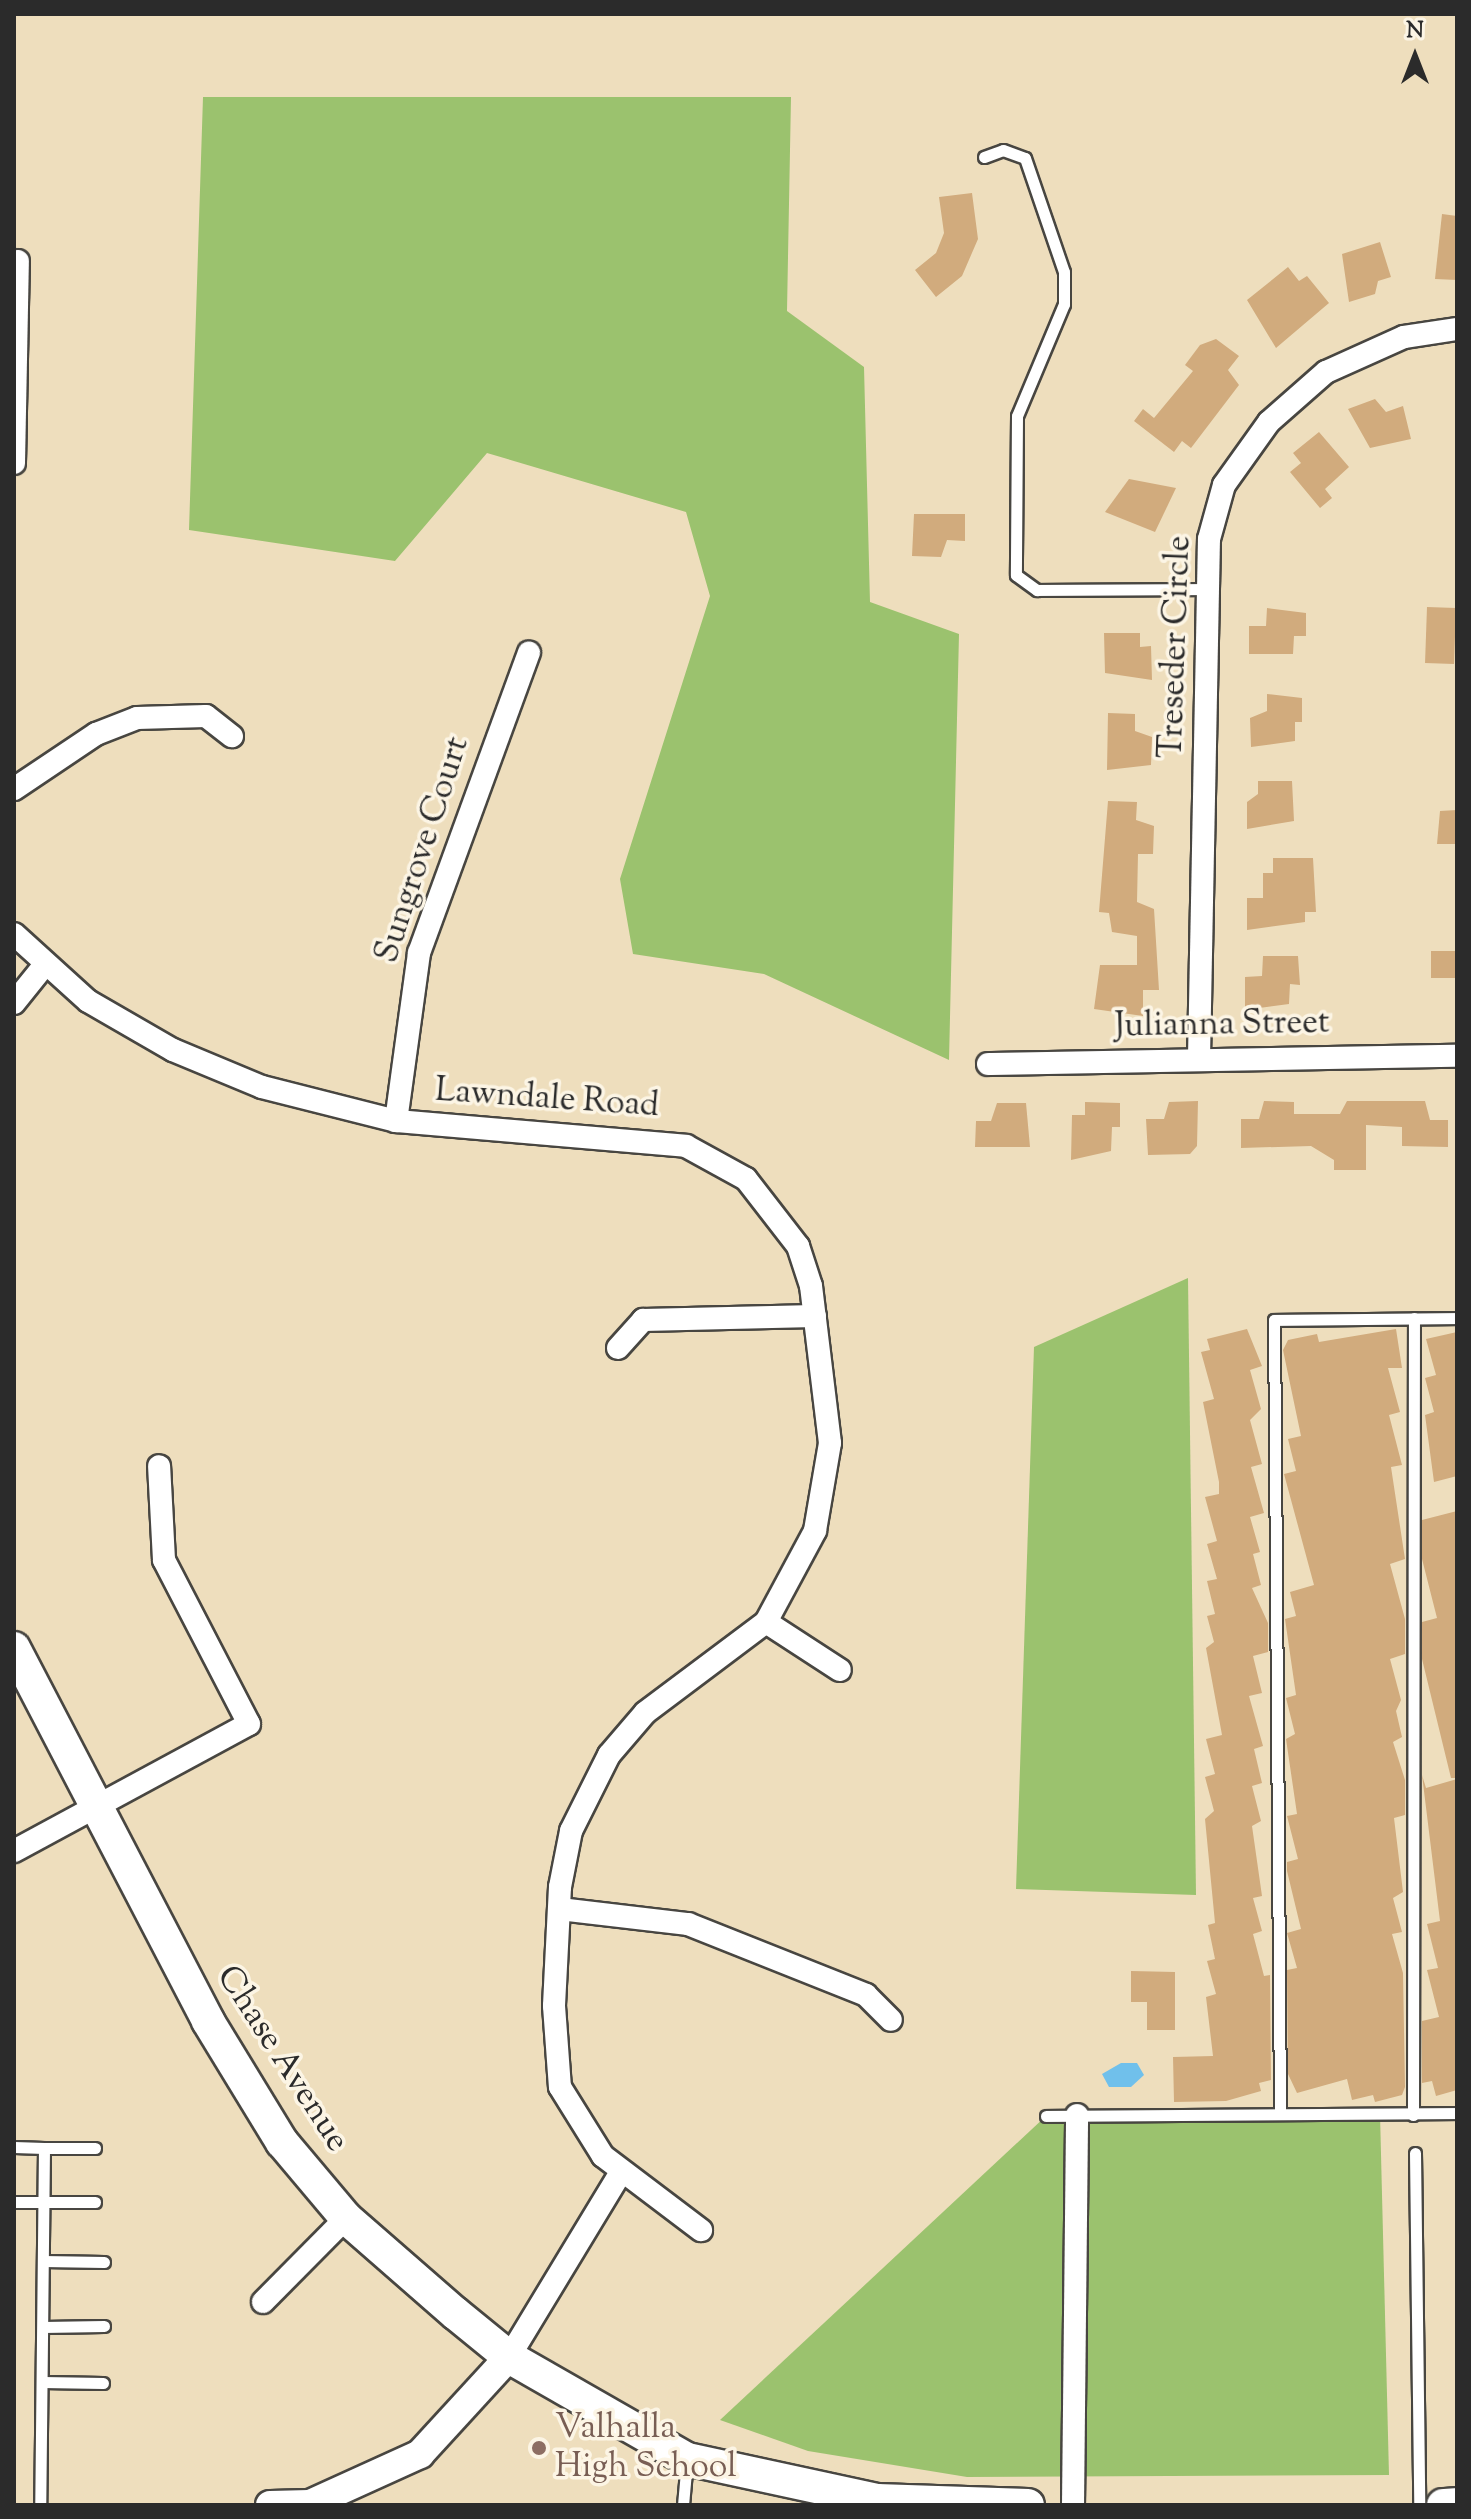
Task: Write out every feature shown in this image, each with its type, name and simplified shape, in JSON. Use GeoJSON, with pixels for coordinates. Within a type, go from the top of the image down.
{"type":"FeatureCollection","features":[{"type":"Feature","properties":{"kind":"main road","name":"Chase Avenue"},"geometry":{"type":"LineString","coordinates":[[14,1648],[208,2021],[282,2142],[346,2218],[509,2357],[687,2459],[817,2497],[1028,2505]]}},
{"type":"Feature","properties":{"kind":"main road"},"geometry":{"type":"LineString","coordinates":[[1443,2505],[1457,2504]]}},
{"type":"Feature","properties":{"kind":"street"},"geometry":{"type":"LineString","coordinates":[[14,463],[18,261]]}},
{"type":"Feature","properties":{"kind":"street","name":"Treseder Circle"},"geometry":{"type":"LineString","coordinates":[[1199,1058],[1209,539],[1224,485],[1277,412],[1351,357],[1404,337],[1457,329]]}},
{"type":"Feature","properties":{"kind":"street","name":"Sungrove Court"},"geometry":{"type":"LineString","coordinates":[[396,1121],[419,953],[529,652]]}},
{"type":"Feature","properties":{"kind":"street"},"geometry":{"type":"LineString","coordinates":[[14,789],[96,734],[137,718],[206,716],[232,736]]}},
{"type":"Feature","properties":{"kind":"street","name":"Lawndale Road"},"geometry":{"type":"LineString","coordinates":[[14,934],[43,967],[130,1027],[217,1070],[396,1121],[641,1136],[707,1154],[746,1179],[788,1227],[806,1265],[815,1316],[828,1473],[806,1555],[766,1622],[645,1713],[609,1755],[571,1831],[560,1909],[554,2006],[560,2087],[586,2138],[620,2174],[701,2230]]}},
{"type":"Feature","properties":{"kind":"street"},"geometry":{"type":"LineString","coordinates":[[14,1003],[43,967]]}},
{"type":"Feature","properties":{"kind":"street","name":"Julianna Street"},"geometry":{"type":"LineString","coordinates":[[988,1064],[1199,1058],[1457,1056]]}},
{"type":"Feature","properties":{"kind":"street"},"geometry":{"type":"LineString","coordinates":[[618,1348],[643,1320],[815,1316]]}},
{"type":"Feature","properties":{"kind":"street"},"geometry":{"type":"LineString","coordinates":[[14,1851],[97,1811],[249,1724],[164,1560],[159,1466]]}},
{"type":"Feature","properties":{"kind":"street"},"geometry":{"type":"LineString","coordinates":[[766,1622],[840,1670]]}},
{"type":"Feature","properties":{"kind":"street"},"geometry":{"type":"LineString","coordinates":[[560,1909],[688,1924],[866,1995],[891,2020]]}},
{"type":"Feature","properties":{"kind":"street"},"geometry":{"type":"LineString","coordinates":[[1073,2505],[1077,2115]]}},
{"type":"Feature","properties":{"kind":"street"},"geometry":{"type":"LineString","coordinates":[[270,2505],[310,2504],[420,2454],[509,2357],[620,2174]]}},
{"type":"Feature","properties":{"kind":"street"},"geometry":{"type":"LineString","coordinates":[[263,2302],[346,2218]]}},
{"type":"Feature","properties":{"kind":"lane"},"geometry":{"type":"LineString","coordinates":[[984,157],[1003,150],[1025,158],[1064,272],[1064,304],[1017,416],[1016,575],[1037,590],[1209,589]]}},
{"type":"Feature","properties":{"kind":"lane"},"geometry":{"type":"LineString","coordinates":[[1413,2115],[1414,1318]]}},
{"type":"Feature","properties":{"kind":"lane"},"geometry":{"type":"LineString","coordinates":[[1280,2114],[1274,1320],[1457,1318]]}},
{"type":"Feature","properties":{"kind":"lane"},"geometry":{"type":"LineString","coordinates":[[1046,2116],[1457,2113]]}},
{"type":"Feature","properties":{"kind":"lane"},"geometry":{"type":"LineString","coordinates":[[14,2147],[95,2148]]}},
{"type":"Feature","properties":{"kind":"lane"},"geometry":{"type":"LineString","coordinates":[[40,2505],[44,2148]]}},
{"type":"Feature","properties":{"kind":"lane"},"geometry":{"type":"LineString","coordinates":[[1415,2153],[1419,2505]]}},
{"type":"Feature","properties":{"kind":"lane"},"geometry":{"type":"LineString","coordinates":[[14,2202],[95,2202]]}},
{"type":"Feature","properties":{"kind":"lane"},"geometry":{"type":"LineString","coordinates":[[43,2261],[104,2262]]}},
{"type":"Feature","properties":{"kind":"lane"},"geometry":{"type":"LineString","coordinates":[[43,2327],[104,2326]]}},
{"type":"Feature","properties":{"kind":"lane"},"geometry":{"type":"LineString","coordinates":[[42,2382],[103,2383]]}},
{"type":"Feature","properties":{"kind":"lane"},"geometry":{"type":"LineString","coordinates":[[683,2505],[687,2459]]}},
{"type":"Feature","properties":{"kind":"green space"},"geometry":{"type":"Polygon","coordinates":[[[203,97],[791,97],[787,311],[864,367],[870,602],[959,634],[949,1060],[764,974],[633,954],[620,879],[710,596],[686,512],[487,453],[395,561],[189,530],[203,97]]]}},
{"type":"Feature","properties":{"kind":"green space"},"geometry":{"type":"Polygon","coordinates":[[[1188,1278],[1196,1895],[1016,1889],[1034,1347],[1188,1278]]]}},
{"type":"Feature","properties":{"kind":"green space"},"geometry":{"type":"Polygon","coordinates":[[[1380,2114],[1389,2475],[967,2477],[808,2451],[720,2420],[1046,2116],[1380,2114]]]}},
{"type":"Feature","properties":{"kind":"water"},"geometry":{"type":"Polygon","coordinates":[[[1121,2063],[1137,2063],[1144,2075],[1131,2087],[1109,2087],[1102,2074],[1121,2063]]]}},
{"type":"Feature","properties":{"kind":"building"},"geometry":{"type":"Polygon","coordinates":[[[972,193],[978,239],[962,276],[936,297],[915,270],[936,253],[944,233],[939,197],[972,193]]]}},
{"type":"Feature","properties":{"kind":"building"},"geometry":{"type":"Polygon","coordinates":[[[1442,214],[1457,216],[1457,280],[1435,279],[1442,214]]]}},
{"type":"Feature","properties":{"kind":"building"},"geometry":{"type":"Polygon","coordinates":[[[1380,242],[1391,277],[1378,281],[1375,294],[1349,302],[1342,254],[1380,242]]]}},
{"type":"Feature","properties":{"kind":"building"},"geometry":{"type":"Polygon","coordinates":[[[1288,267],[1299,281],[1307,276],[1329,303],[1276,348],[1247,300],[1288,267]]]}},
{"type":"Feature","properties":{"kind":"building"},"geometry":{"type":"Polygon","coordinates":[[[1216,339],[1239,356],[1228,370],[1239,385],[1191,448],[1182,441],[1174,452],[1134,421],[1143,409],[1154,418],[1193,371],[1185,365],[1200,345],[1216,339]]]}},
{"type":"Feature","properties":{"kind":"building"},"geometry":{"type":"Polygon","coordinates":[[[1375,399],[1386,412],[1403,406],[1411,439],[1370,448],[1348,409],[1375,399]]]}},
{"type":"Feature","properties":{"kind":"building"},"geometry":{"type":"Polygon","coordinates":[[[1319,432],[1349,467],[1325,489],[1332,498],[1320,508],[1290,472],[1301,463],[1293,453],[1319,432]]]}},
{"type":"Feature","properties":{"kind":"building"},"geometry":{"type":"Polygon","coordinates":[[[1129,479],[1176,488],[1155,532],[1105,512],[1129,479]]]}},
{"type":"Feature","properties":{"kind":"building"},"geometry":{"type":"Polygon","coordinates":[[[914,514],[965,514],[965,541],[947,540],[941,557],[912,556],[914,514]]]}},
{"type":"Feature","properties":{"kind":"building"},"geometry":{"type":"Polygon","coordinates":[[[1427,607],[1456,608],[1454,664],[1425,663],[1427,607]]]}},
{"type":"Feature","properties":{"kind":"building"},"geometry":{"type":"Polygon","coordinates":[[[1267,608],[1306,613],[1306,636],[1294,636],[1293,654],[1249,654],[1249,626],[1266,626],[1267,608]]]}},
{"type":"Feature","properties":{"kind":"building"},"geometry":{"type":"Polygon","coordinates":[[[1104,633],[1140,633],[1140,647],[1151,646],[1152,680],[1105,673],[1104,633]]]}},
{"type":"Feature","properties":{"kind":"building"},"geometry":{"type":"Polygon","coordinates":[[[1267,694],[1302,698],[1302,722],[1295,722],[1295,741],[1251,747],[1250,718],[1267,711],[1267,694]]]}},
{"type":"Feature","properties":{"kind":"building"},"geometry":{"type":"Polygon","coordinates":[[[1108,713],[1135,714],[1135,731],[1152,737],[1151,765],[1107,770],[1108,713]]]}},
{"type":"Feature","properties":{"kind":"building"},"geometry":{"type":"Polygon","coordinates":[[[1258,781],[1292,781],[1294,821],[1247,829],[1247,802],[1258,794],[1258,781]]]}},
{"type":"Feature","properties":{"kind":"building"},"geometry":{"type":"Polygon","coordinates":[[[1108,801],[1137,802],[1136,820],[1154,826],[1153,854],[1138,854],[1137,902],[1154,909],[1159,990],[1143,990],[1143,1016],[1094,1009],[1100,965],[1137,965],[1137,936],[1112,932],[1109,913],[1099,912],[1108,801]]]}},
{"type":"Feature","properties":{"kind":"building"},"geometry":{"type":"Polygon","coordinates":[[[1457,810],[1457,844],[1437,844],[1440,811],[1457,810]]]}},
{"type":"Feature","properties":{"kind":"building"},"geometry":{"type":"Polygon","coordinates":[[[1273,858],[1313,858],[1316,912],[1305,912],[1305,922],[1247,930],[1247,898],[1263,898],[1263,873],[1273,873],[1273,858]]]}},
{"type":"Feature","properties":{"kind":"building"},"geometry":{"type":"Polygon","coordinates":[[[1431,951],[1455,951],[1455,978],[1431,978],[1431,951]]]}},
{"type":"Feature","properties":{"kind":"building"},"geometry":{"type":"Polygon","coordinates":[[[1263,956],[1298,956],[1300,985],[1290,984],[1289,1004],[1245,1010],[1245,977],[1262,976],[1263,956]]]}},
{"type":"Feature","properties":{"kind":"building"},"geometry":{"type":"Polygon","coordinates":[[[1198,1101],[1197,1146],[1190,1154],[1148,1155],[1146,1119],[1164,1119],[1169,1102],[1198,1101]]]}},
{"type":"Feature","properties":{"kind":"building"},"geometry":{"type":"Polygon","coordinates":[[[1264,1101],[1294,1102],[1294,1114],[1340,1114],[1347,1101],[1425,1101],[1430,1120],[1448,1120],[1448,1147],[1402,1146],[1402,1127],[1366,1125],[1366,1170],[1334,1170],[1334,1160],[1311,1146],[1241,1148],[1241,1119],[1259,1119],[1264,1101]]]}},
{"type":"Feature","properties":{"kind":"building"},"geometry":{"type":"Polygon","coordinates":[[[1085,1102],[1120,1103],[1120,1127],[1112,1127],[1111,1151],[1071,1160],[1072,1115],[1085,1115],[1085,1102]]]}},
{"type":"Feature","properties":{"kind":"building"},"geometry":{"type":"Polygon","coordinates":[[[997,1103],[1026,1103],[1030,1147],[975,1147],[976,1121],[991,1121],[997,1103]]]}},
{"type":"Feature","properties":{"kind":"building"},"geometry":{"type":"Polygon","coordinates":[[[1247,1329],[1262,1366],[1250,1370],[1261,1409],[1250,1420],[1262,1464],[1251,1467],[1264,1513],[1250,1517],[1260,1552],[1253,1554],[1261,1585],[1252,1588],[1268,1623],[1268,1652],[1253,1656],[1262,1693],[1249,1696],[1263,1746],[1254,1749],[1262,1783],[1252,1786],[1261,1821],[1252,1826],[1262,1896],[1253,1898],[1262,1931],[1253,1934],[1264,1976],[1270,1975],[1271,2080],[1259,2083],[1261,2091],[1226,2101],[1174,2102],[1173,2057],[1213,2056],[1206,1997],[1216,1994],[1207,1961],[1215,1959],[1208,1925],[1215,1923],[1205,1819],[1214,1811],[1205,1777],[1215,1774],[1206,1739],[1222,1735],[1206,1648],[1214,1642],[1207,1616],[1215,1614],[1207,1581],[1217,1579],[1207,1544],[1217,1541],[1205,1497],[1219,1494],[1219,1482],[1203,1402],[1214,1399],[1201,1352],[1210,1350],[1207,1339],[1247,1329]]]}},
{"type":"Feature","properties":{"kind":"building"},"geometry":{"type":"Polygon","coordinates":[[[1396,1329],[1402,1368],[1388,1368],[1400,1412],[1389,1415],[1402,1465],[1391,1467],[1405,1559],[1390,1564],[1405,1619],[1405,1654],[1390,1659],[1401,1700],[1396,1711],[1402,1737],[1393,1742],[1405,1780],[1405,1815],[1394,1818],[1403,1892],[1393,1898],[1402,1932],[1392,1934],[1403,1973],[1405,2087],[1402,2095],[1375,2102],[1373,2095],[1352,2100],[1347,2079],[1297,2093],[1288,2074],[1287,1970],[1297,1968],[1287,1933],[1301,1929],[1287,1871],[1287,1862],[1298,1859],[1287,1816],[1297,1814],[1286,1739],[1295,1734],[1286,1698],[1296,1695],[1285,1619],[1296,1616],[1290,1592],[1314,1585],[1284,1474],[1296,1471],[1288,1439],[1301,1436],[1283,1350],[1288,1340],[1317,1334],[1319,1342],[1396,1329]]]}},
{"type":"Feature","properties":{"kind":"building"},"geometry":{"type":"Polygon","coordinates":[[[1457,1332],[1457,1476],[1434,1482],[1425,1415],[1434,1412],[1425,1378],[1436,1375],[1426,1339],[1457,1332]]]}},
{"type":"Feature","properties":{"kind":"building"},"geometry":{"type":"Polygon","coordinates":[[[1457,1511],[1457,1778],[1451,1778],[1422,1659],[1422,1622],[1437,1618],[1422,1559],[1422,1520],[1457,1511]]]}},
{"type":"Feature","properties":{"kind":"building"},"geometry":{"type":"Polygon","coordinates":[[[1422,1775],[1426,1788],[1457,1779],[1457,2090],[1436,2096],[1432,2081],[1422,2083],[1422,2021],[1439,2017],[1427,1970],[1438,1968],[1427,1924],[1440,1921],[1422,1775]]]}},
{"type":"Feature","properties":{"kind":"building"},"geometry":{"type":"Polygon","coordinates":[[[1131,1971],[1175,1972],[1175,2030],[1147,2030],[1147,2002],[1131,2002],[1131,1971]]]}},
{"type":"Feature","properties":{"kind":"place","name":"Valhalla High School"},"geometry":{"type":"Point","coordinates":[539,2448]}}]}
